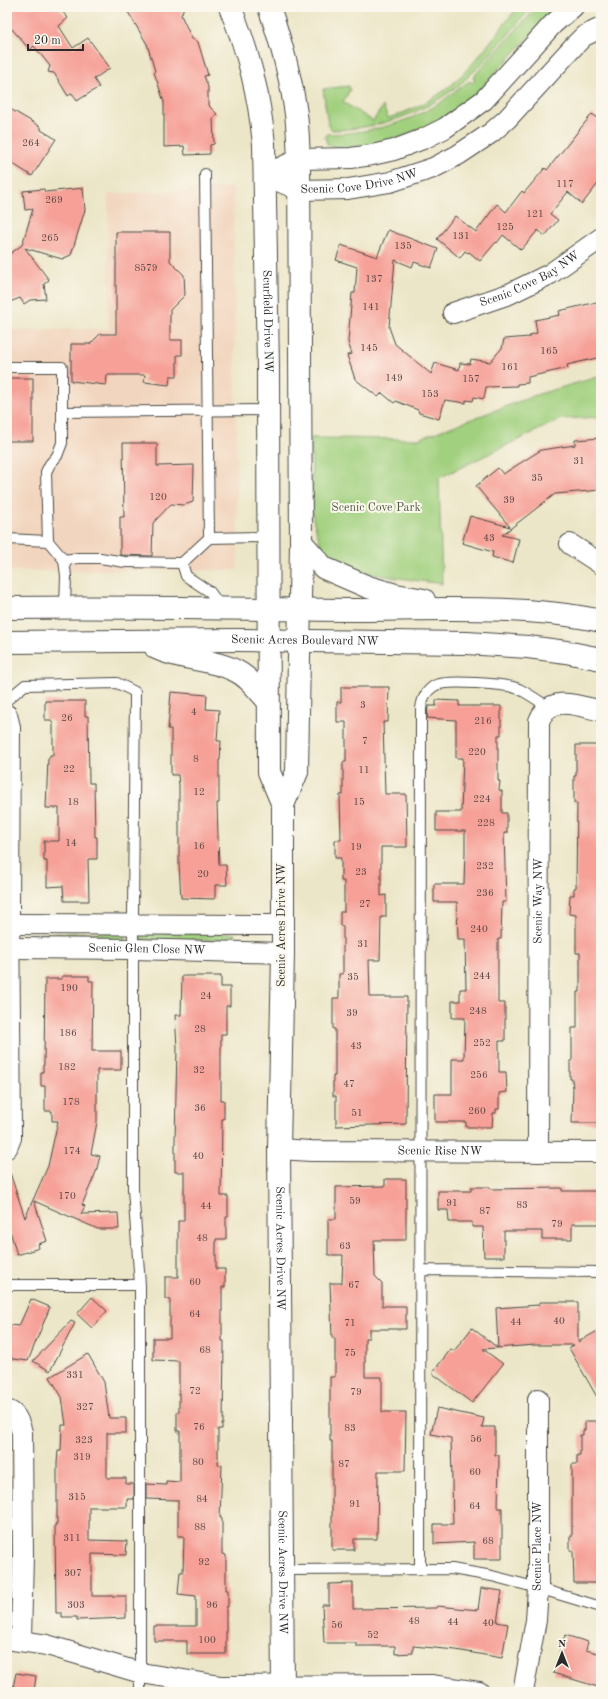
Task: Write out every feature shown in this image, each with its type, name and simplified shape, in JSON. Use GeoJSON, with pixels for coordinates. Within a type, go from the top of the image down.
{"type":"FeatureCollection","features":[{"type":"Feature","properties":{"kind":"street","name":"Scurfield Drive NW"},"geometry":{"type":"LineString","coordinates":[[230,7],[250,62],[262,122],[268,410],[269,641]]}},
{"type":"Feature","properties":{"kind":"street"},"geometry":{"type":"LineString","coordinates":[[269,7],[290,80],[296,115],[299,159],[301,542],[300,641]]}},
{"type":"Feature","properties":{"kind":"street","name":"Scenic Cove Drive NW"},"geometry":{"type":"LineString","coordinates":[[264,175],[299,159],[330,160],[372,155],[394,150],[423,139],[445,128],[484,100],[553,24],[573,7]]}},
{"type":"Feature","properties":{"kind":"street","name":"Scenic Cove Drive NW"},"geometry":{"type":"LineString","coordinates":[[264,175],[299,190],[348,189],[390,182],[433,168],[458,155],[492,133],[507,120],[584,36],[601,28]]}},
{"type":"Feature","properties":{"kind":"street","name":"Scenic Cove Bay NW"},"geometry":{"type":"LineString","coordinates":[[453,313],[509,294],[550,274],[601,238]]}},
{"type":"Feature","properties":{"kind":"street"},"geometry":{"type":"LineString","coordinates":[[301,542],[324,568],[341,577],[396,595],[474,610]]}},
{"type":"Feature","properties":{"kind":"street"},"geometry":{"type":"LineString","coordinates":[[570,544],[601,564]]}},
{"type":"Feature","properties":{"kind":"street"},"geometry":{"type":"LineString","coordinates":[[7,608],[221,607],[474,610],[540,612],[601,621]]}},
{"type":"Feature","properties":{"kind":"street"},"geometry":{"type":"LineString","coordinates":[[142,641],[165,652],[216,664],[234,670],[247,678],[268,701]]}},
{"type":"Feature","properties":{"kind":"street","name":"Scenic Acres Drive NW"},"geometry":{"type":"LineString","coordinates":[[269,641],[269,772],[283,805]]}},
{"type":"Feature","properties":{"kind":"street","name":"Scenic Acres Boulevard NW"},"geometry":{"type":"LineString","coordinates":[[7,642],[300,641],[475,644],[528,647],[566,652],[601,659]]}},
{"type":"Feature","properties":{"kind":"street","name":"Scenic Acres Drive NW"},"geometry":{"type":"LineString","coordinates":[[283,1688],[279,1149],[283,952],[283,805],[297,772],[300,641]]}},
{"type":"Feature","properties":{"kind":"street"},"geometry":{"type":"LineString","coordinates":[[548,707],[558,703],[571,704],[601,711]]}},
{"type":"Feature","properties":{"kind":"street","name":"Scenic Way NW"},"geometry":{"type":"LineString","coordinates":[[538,1152],[539,721],[543,712],[548,707]]}},
{"type":"Feature","properties":{"kind":"street"},"geometry":{"type":"LineString","coordinates":[[7,715],[10,727],[11,1138],[7,1148]]}},
{"type":"Feature","properties":{"kind":"street","name":"Scenic Glen Close NW"},"geometry":{"type":"LineString","coordinates":[[10,924],[282,925]]}},
{"type":"Feature","properties":{"kind":"street","name":"Scenic Glen Close NW"},"geometry":{"type":"LineString","coordinates":[[10,948],[283,952]]}},
{"type":"Feature","properties":{"kind":"street","name":"Scenic Rise NW"},"geometry":{"type":"LineString","coordinates":[[279,1149],[311,1151],[601,1152]]}},
{"type":"Feature","properties":{"kind":"street","name":"Scenic Place NW"},"geometry":{"type":"LineString","coordinates":[[523,1692],[536,1620],[538,1588],[538,1399]]}},
{"type":"Feature","properties":{"kind":"street"},"geometry":{"type":"LineString","coordinates":[[7,1410],[11,1411],[18,1420],[22,1432],[15,1524],[14,1640],[47,1645],[140,1683],[283,1688],[431,1685],[479,1692]]}},
{"type":"Feature","properties":{"kind":"lane"},"geometry":{"type":"LineString","coordinates":[[205,174],[209,538]]}},
{"type":"Feature","properties":{"kind":"lane"},"geometry":{"type":"LineString","coordinates":[[7,367],[62,367],[62,443],[57,456],[50,464],[46,472],[48,541],[64,560],[66,576],[66,607]]}},
{"type":"Feature","properties":{"kind":"lane"},"geometry":{"type":"LineString","coordinates":[[62,412],[268,410]]}},
{"type":"Feature","properties":{"kind":"lane"},"geometry":{"type":"LineString","coordinates":[[64,560],[100,558],[125,562],[182,563],[209,538],[268,537]]}},
{"type":"Feature","properties":{"kind":"lane"},"geometry":{"type":"LineString","coordinates":[[7,539],[48,541]]}},
{"type":"Feature","properties":{"kind":"lane"},"geometry":{"type":"LineString","coordinates":[[182,563],[186,576],[210,592],[221,607]]}},
{"type":"Feature","properties":{"kind":"lane"},"geometry":{"type":"LineString","coordinates":[[7,700],[25,685],[117,683],[135,692],[133,1188],[140,1284],[140,1683]]}},
{"type":"Feature","properties":{"kind":"lane"},"geometry":{"type":"LineString","coordinates":[[420,1569],[422,699],[427,692],[436,685],[449,683],[480,683],[518,689],[548,707]]}},
{"type":"Feature","properties":{"kind":"lane"},"geometry":{"type":"LineString","coordinates":[[420,1270],[601,1272]]}},
{"type":"Feature","properties":{"kind":"lane"},"geometry":{"type":"LineString","coordinates":[[7,1284],[140,1284]]}},
{"type":"Feature","properties":{"kind":"lane"},"geometry":{"type":"LineString","coordinates":[[282,1570],[452,1569],[492,1576],[601,1607]]}},
{"type":"Feature","properties":{"kind":"shaded area"},"geometry":{"type":"Polygon","coordinates":[[[233,188],[238,570],[7,571],[7,330],[109,329],[108,194],[233,188]]]}},
{"type":"Feature","properties":{"kind":"green space"},"geometry":{"type":"Polygon","coordinates":[[[518,7],[532,7],[479,67],[445,95],[415,112],[383,123],[366,127],[332,130],[328,125],[323,89],[349,86],[350,90],[343,102],[373,121],[383,106],[388,118],[413,109],[450,86],[477,58],[518,7]]]}},
{"type":"Feature","properties":{"kind":"green space"},"geometry":{"type":"Polygon","coordinates":[[[537,7],[557,7],[474,96],[443,118],[404,136],[381,143],[351,147],[336,147],[327,144],[325,137],[327,134],[342,134],[371,130],[400,122],[440,103],[466,83],[470,81],[472,83],[475,81],[473,78],[474,76],[537,7]]]}},
{"type":"Feature","properties":{"kind":"green space","name":"Scenic Cove Park"},"geometry":{"type":"Polygon","coordinates":[[[601,376],[601,417],[561,419],[439,478],[442,584],[371,574],[339,563],[323,553],[313,519],[311,438],[418,439],[539,394],[601,376]]]}},
{"type":"Feature","properties":{"kind":"green space"},"geometry":{"type":"Polygon","coordinates":[[[125,932],[125,940],[32,940],[30,938],[30,934],[125,932]]]}},
{"type":"Feature","properties":{"kind":"green space"},"geometry":{"type":"Polygon","coordinates":[[[140,932],[235,934],[235,938],[233,940],[140,940],[140,932]]]}},
{"type":"Feature","properties":{"kind":"building"},"geometry":{"type":"Polygon","coordinates":[[[7,7],[58,7],[68,18],[59,26],[73,48],[88,38],[110,68],[94,79],[99,87],[77,101],[72,93],[68,96],[54,73],[48,72],[50,66],[34,46],[30,50],[12,29],[8,29],[7,7]]]}},
{"type":"Feature","properties":{"kind":"building"},"geometry":{"type":"Polygon","coordinates":[[[125,7],[184,7],[181,15],[192,39],[198,42],[208,75],[204,76],[208,87],[208,105],[217,114],[213,117],[214,144],[210,145],[210,154],[185,155],[184,146],[164,147],[164,102],[147,44],[125,7]]]}},
{"type":"Feature","properties":{"kind":"building"},"geometry":{"type":"Polygon","coordinates":[[[7,107],[41,127],[41,130],[56,139],[32,176],[7,160],[7,107]]]}},
{"type":"Feature","properties":{"kind":"building"},"geometry":{"type":"Polygon","coordinates":[[[592,114],[601,120],[601,180],[582,204],[568,192],[550,214],[558,220],[545,236],[538,230],[521,250],[503,235],[480,261],[469,252],[468,253],[465,251],[460,258],[437,239],[455,216],[476,232],[497,204],[506,212],[522,191],[524,193],[545,168],[547,170],[592,114]]]}},
{"type":"Feature","properties":{"kind":"building"},"geometry":{"type":"Polygon","coordinates":[[[83,188],[85,210],[71,255],[62,259],[25,248],[49,280],[44,284],[46,299],[30,300],[24,304],[20,298],[7,303],[7,256],[22,245],[33,209],[25,210],[23,191],[44,189],[45,192],[83,188]]]}},
{"type":"Feature","properties":{"kind":"building"},"geometry":{"type":"Polygon","coordinates":[[[388,230],[438,249],[431,268],[414,262],[412,267],[395,260],[389,327],[395,344],[431,374],[435,363],[459,370],[460,363],[470,364],[471,359],[490,362],[502,348],[504,339],[530,337],[530,335],[537,333],[535,320],[560,315],[559,311],[601,301],[601,357],[567,365],[568,368],[528,377],[528,383],[517,384],[517,386],[486,387],[484,399],[474,397],[473,401],[466,400],[466,403],[445,400],[439,419],[419,413],[418,410],[396,401],[394,403],[382,393],[378,397],[355,379],[347,355],[352,354],[348,342],[352,293],[355,293],[357,267],[336,260],[341,245],[377,257],[388,230]]]}},
{"type":"Feature","properties":{"kind":"building"},"geometry":{"type":"Polygon","coordinates":[[[116,232],[170,232],[170,261],[184,275],[185,295],[170,310],[170,340],[182,340],[182,355],[177,355],[177,376],[170,376],[169,385],[144,382],[145,375],[107,375],[106,385],[71,381],[71,344],[90,344],[100,334],[116,334],[116,232]]]}},
{"type":"Feature","properties":{"kind":"building"},"geometry":{"type":"Polygon","coordinates":[[[7,378],[33,378],[33,441],[7,441],[7,378]]]}},
{"type":"Feature","properties":{"kind":"building"},"geometry":{"type":"Polygon","coordinates":[[[601,438],[601,490],[555,494],[502,535],[519,539],[513,563],[492,557],[493,552],[462,543],[470,516],[510,527],[476,486],[498,468],[503,474],[541,450],[575,445],[575,440],[601,438]]]}},
{"type":"Feature","properties":{"kind":"building"},"geometry":{"type":"Polygon","coordinates":[[[123,443],[157,443],[157,466],[194,465],[193,502],[184,505],[171,504],[153,523],[152,556],[120,555],[120,517],[124,517],[123,443]]]}},
{"type":"Feature","properties":{"kind":"building"},"geometry":{"type":"Polygon","coordinates":[[[341,687],[389,687],[388,722],[383,722],[385,794],[406,794],[407,847],[381,847],[381,896],[386,895],[386,917],[381,917],[380,960],[369,960],[370,997],[407,997],[406,1124],[336,1126],[336,1096],[333,1096],[333,1076],[335,1076],[335,1029],[333,1029],[333,998],[339,998],[339,974],[343,974],[343,926],[340,926],[340,912],[344,912],[344,881],[341,881],[341,858],[335,858],[335,840],[341,840],[340,795],[343,795],[343,762],[346,762],[346,722],[337,722],[337,702],[341,702],[341,687]]]}},
{"type":"Feature","properties":{"kind":"building"},"geometry":{"type":"Polygon","coordinates":[[[171,692],[207,695],[206,709],[219,710],[217,741],[221,741],[219,760],[219,803],[217,803],[219,865],[226,865],[227,885],[215,885],[215,899],[181,898],[179,865],[179,785],[178,775],[171,775],[171,729],[168,729],[171,692]]]}},
{"type":"Feature","properties":{"kind":"building"},"geometry":{"type":"Polygon","coordinates":[[[436,700],[459,701],[459,706],[501,706],[501,735],[498,735],[498,781],[500,781],[499,790],[502,791],[502,813],[507,813],[507,833],[504,833],[506,902],[502,902],[501,939],[498,939],[498,1003],[505,1003],[505,1041],[499,1041],[499,1072],[506,1072],[507,1092],[499,1093],[499,1109],[496,1109],[496,1113],[493,1113],[492,1127],[466,1127],[466,1122],[435,1122],[435,1094],[452,1094],[452,1059],[464,1059],[465,1018],[452,1018],[452,1001],[460,1001],[460,989],[466,989],[465,939],[458,939],[457,902],[434,902],[434,884],[464,884],[465,851],[465,831],[436,831],[436,812],[461,812],[463,758],[456,758],[456,720],[427,718],[428,706],[436,706],[436,700]]]}},
{"type":"Feature","properties":{"kind":"building"},"geometry":{"type":"Polygon","coordinates":[[[45,701],[85,701],[85,716],[88,716],[89,783],[94,783],[95,837],[97,837],[97,859],[88,859],[89,901],[64,901],[63,886],[47,887],[47,861],[44,861],[44,841],[59,841],[59,808],[46,808],[48,758],[50,758],[50,755],[53,755],[53,722],[51,722],[51,720],[45,720],[45,701]]]}},
{"type":"Feature","properties":{"kind":"building"},"geometry":{"type":"Polygon","coordinates":[[[576,745],[601,745],[601,1123],[572,1123],[573,1088],[572,1079],[570,1079],[570,1061],[572,1061],[572,1028],[577,1028],[577,992],[580,992],[580,953],[576,953],[576,915],[569,914],[570,895],[574,895],[574,888],[576,888],[577,803],[574,803],[574,776],[576,776],[576,745]]]}},
{"type":"Feature","properties":{"kind":"building"},"geometry":{"type":"Polygon","coordinates":[[[62,976],[89,976],[89,981],[93,981],[92,1051],[121,1051],[121,1070],[97,1070],[97,1122],[91,1154],[100,1156],[96,1172],[82,1205],[85,1206],[81,1214],[118,1213],[119,1229],[98,1229],[34,1201],[47,1241],[38,1244],[39,1248],[17,1255],[10,1231],[7,1232],[7,1174],[10,1173],[25,1218],[48,1166],[58,1121],[52,1121],[52,1111],[45,1111],[45,1086],[41,1086],[41,1072],[43,1072],[44,1065],[45,979],[62,979],[62,976]]]}},
{"type":"Feature","properties":{"kind":"building"},"geometry":{"type":"Polygon","coordinates":[[[182,976],[221,976],[221,987],[230,987],[230,1006],[226,1006],[226,1034],[221,1034],[221,1100],[224,1100],[224,1119],[222,1119],[221,1196],[228,1196],[228,1217],[226,1217],[226,1239],[216,1239],[216,1269],[225,1269],[225,1287],[222,1287],[222,1341],[224,1341],[223,1424],[222,1429],[218,1429],[218,1465],[222,1465],[220,1518],[222,1518],[222,1554],[226,1555],[226,1590],[228,1590],[228,1607],[226,1607],[226,1654],[187,1654],[187,1641],[154,1641],[154,1626],[196,1626],[196,1596],[178,1594],[180,1572],[183,1572],[184,1536],[178,1536],[178,1500],[146,1499],[146,1484],[166,1485],[166,1481],[180,1482],[180,1431],[177,1431],[177,1412],[179,1412],[179,1361],[153,1360],[153,1338],[170,1338],[170,1299],[165,1299],[165,1277],[178,1277],[178,1221],[184,1221],[184,1172],[175,1172],[177,1047],[175,1015],[181,1015],[182,976]]]}},
{"type":"Feature","properties":{"kind":"building"},"geometry":{"type":"Polygon","coordinates":[[[385,1179],[406,1179],[406,1240],[374,1240],[375,1276],[382,1283],[382,1306],[406,1306],[406,1329],[369,1329],[369,1338],[365,1338],[365,1377],[382,1377],[382,1412],[406,1412],[405,1471],[378,1471],[377,1539],[354,1539],[354,1550],[332,1550],[332,1441],[330,1441],[330,1377],[335,1377],[335,1338],[332,1338],[330,1283],[342,1283],[343,1255],[328,1255],[328,1219],[336,1219],[336,1187],[385,1186],[385,1179]]]}},
{"type":"Feature","properties":{"kind":"building"},"geometry":{"type":"Polygon","coordinates":[[[471,1187],[490,1187],[490,1189],[562,1188],[562,1191],[601,1191],[601,1224],[572,1224],[572,1239],[542,1239],[542,1231],[504,1231],[504,1257],[484,1257],[483,1227],[472,1227],[472,1222],[449,1222],[448,1210],[438,1210],[438,1191],[471,1191],[471,1187]]]}},
{"type":"Feature","properties":{"kind":"building"},"geometry":{"type":"Polygon","coordinates":[[[92,1297],[107,1311],[92,1328],[77,1314],[92,1297]]]}},
{"type":"Feature","properties":{"kind":"building"},"geometry":{"type":"Polygon","coordinates":[[[31,1299],[50,1307],[28,1361],[7,1358],[10,1325],[19,1326],[31,1299]]]}},
{"type":"Feature","properties":{"kind":"building"},"geometry":{"type":"Polygon","coordinates":[[[539,1302],[578,1302],[578,1342],[601,1329],[601,1404],[569,1348],[574,1345],[535,1345],[498,1348],[496,1308],[539,1305],[539,1302]]]}},
{"type":"Feature","properties":{"kind":"building"},"geometry":{"type":"Polygon","coordinates":[[[71,1321],[75,1323],[50,1371],[33,1361],[71,1321]]]}},
{"type":"Feature","properties":{"kind":"building"},"geometry":{"type":"Polygon","coordinates":[[[472,1328],[498,1348],[483,1349],[503,1364],[472,1403],[432,1373],[451,1349],[454,1351],[472,1328]]]}},
{"type":"Feature","properties":{"kind":"building"},"geometry":{"type":"Polygon","coordinates":[[[88,1354],[104,1382],[109,1418],[126,1418],[126,1433],[107,1433],[107,1478],[126,1478],[126,1484],[134,1484],[134,1499],[127,1499],[127,1507],[89,1507],[89,1540],[127,1541],[126,1555],[92,1554],[92,1596],[126,1596],[126,1618],[77,1620],[77,1617],[62,1617],[62,1613],[56,1613],[55,1524],[57,1524],[57,1463],[58,1451],[61,1451],[62,1425],[66,1425],[62,1397],[50,1377],[88,1354]]]}},
{"type":"Feature","properties":{"kind":"building"},"geometry":{"type":"Polygon","coordinates":[[[437,1408],[484,1418],[482,1427],[495,1427],[495,1455],[499,1455],[498,1508],[502,1508],[502,1559],[474,1559],[474,1542],[434,1544],[434,1524],[453,1524],[451,1438],[431,1434],[437,1408]]]}},
{"type":"Feature","properties":{"kind":"building"},"geometry":{"type":"Polygon","coordinates":[[[585,1421],[601,1421],[601,1583],[574,1583],[573,1551],[570,1551],[570,1536],[572,1536],[572,1464],[577,1464],[577,1455],[580,1455],[580,1435],[583,1435],[583,1430],[585,1430],[585,1421]]]}},
{"type":"Feature","properties":{"kind":"building"},"geometry":{"type":"Polygon","coordinates":[[[353,1583],[353,1609],[436,1608],[437,1606],[478,1610],[481,1588],[502,1591],[497,1622],[508,1624],[502,1658],[456,1650],[413,1646],[413,1653],[395,1654],[395,1646],[356,1646],[356,1643],[324,1643],[322,1605],[329,1605],[329,1584],[353,1583]]]}},
{"type":"Feature","properties":{"kind":"building"},"geometry":{"type":"Polygon","coordinates":[[[565,1635],[588,1642],[586,1650],[601,1654],[601,1688],[553,1673],[565,1635]]]}},
{"type":"Feature","properties":{"kind":"building"},"geometry":{"type":"Polygon","coordinates":[[[16,1673],[36,1676],[34,1692],[12,1692],[16,1673]]]}}]}
